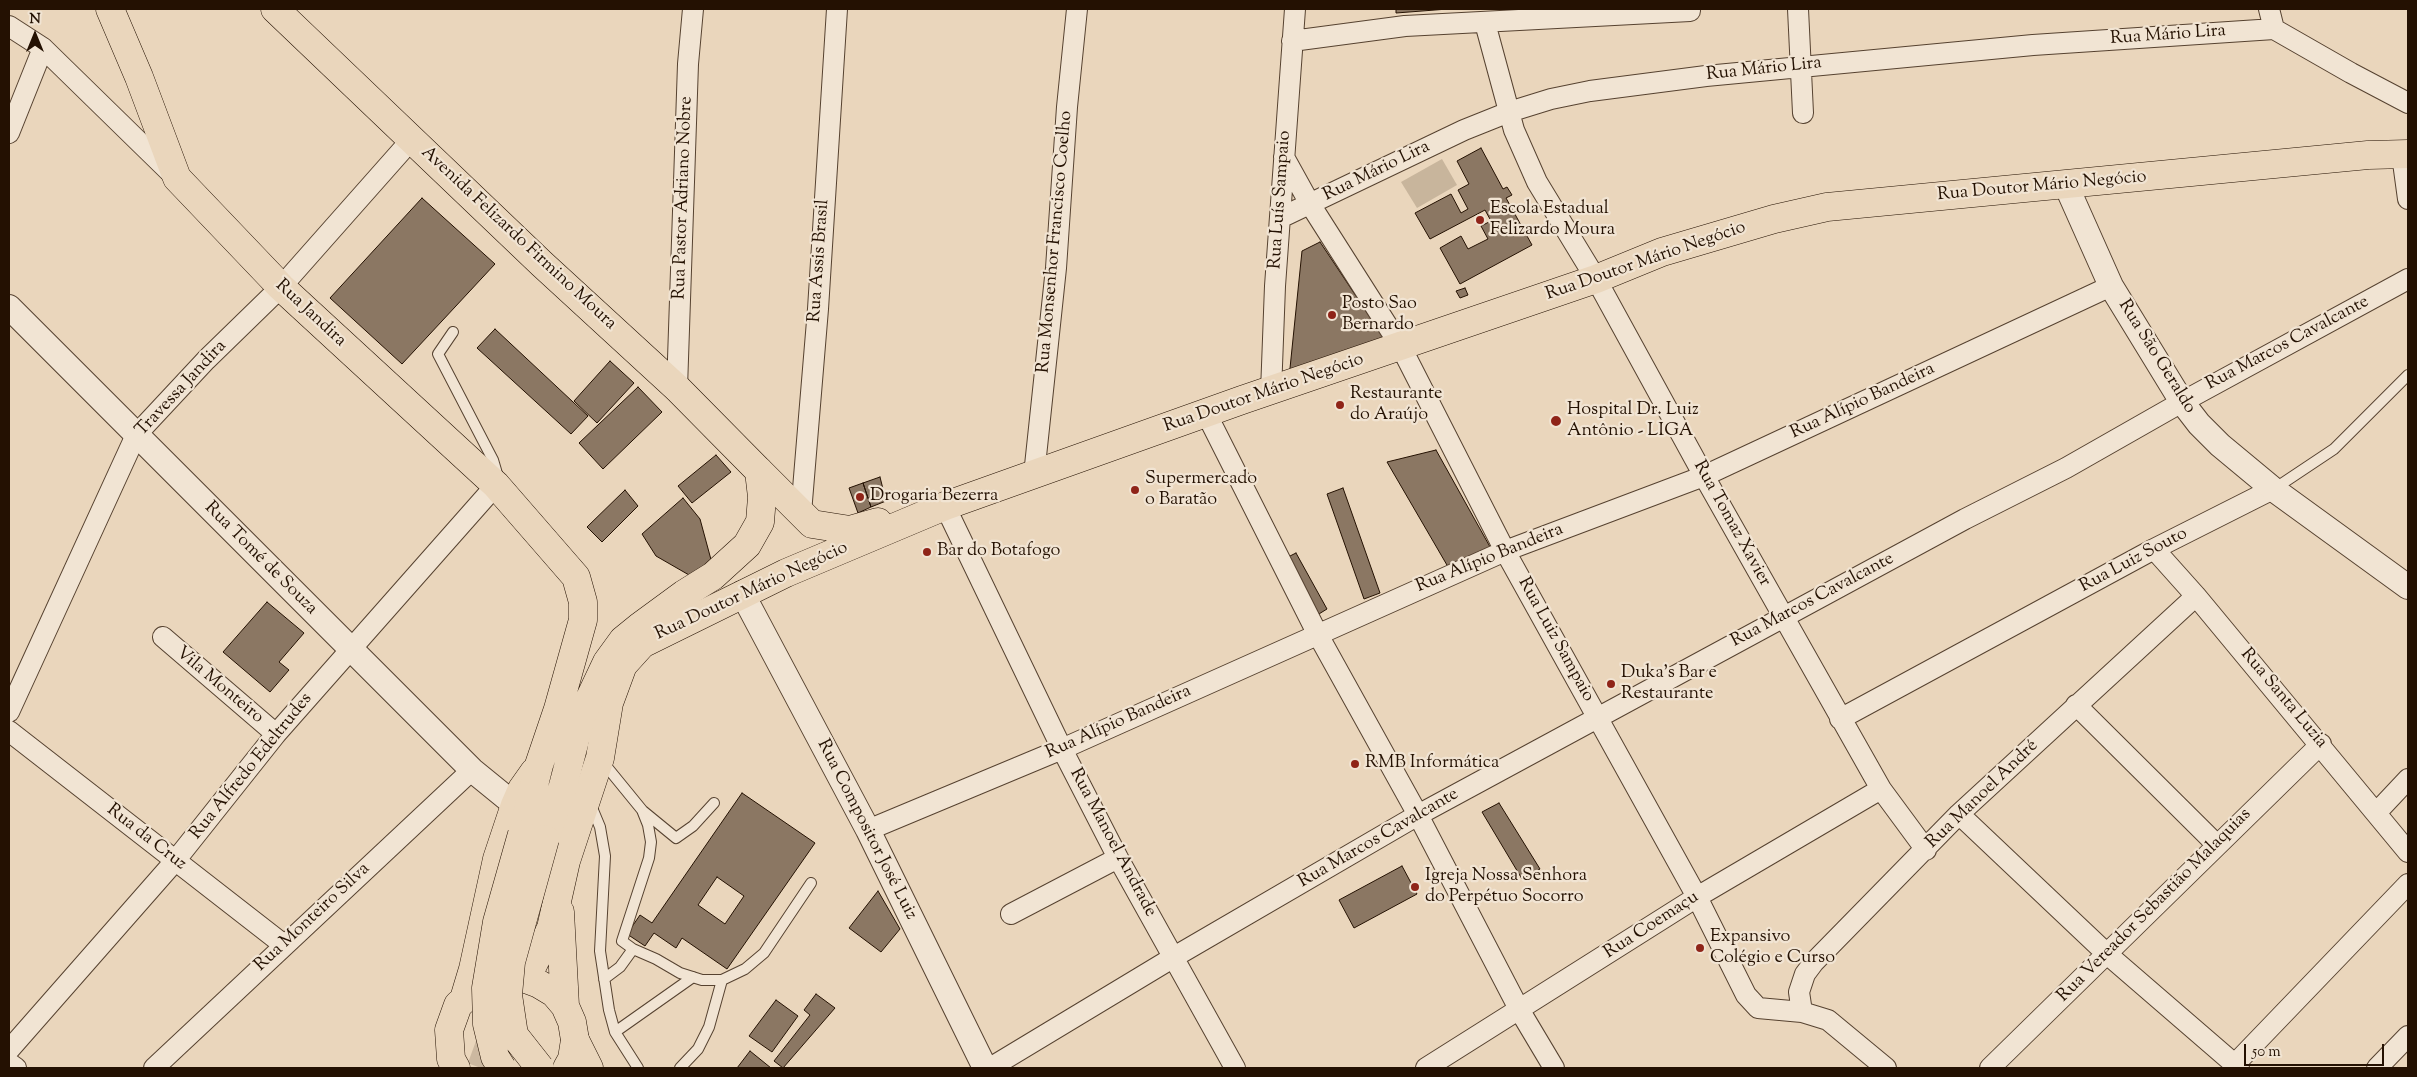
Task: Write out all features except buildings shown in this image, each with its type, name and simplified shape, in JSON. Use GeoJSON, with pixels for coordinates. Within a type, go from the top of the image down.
{"type":"FeatureCollection","features":[{"type":"Feature","properties":{"kind":"main road"},"geometry":{"type":"LineString","coordinates":[[110,9],[139,77],[176,178]]}},
{"type":"Feature","properties":{"kind":"main road","name":"Avenida Felizardo Firmino Moura"},"geometry":{"type":"LineString","coordinates":[[275,9],[542,264],[677,388],[759,471]]}},
{"type":"Feature","properties":{"kind":"main road","name":"Rua Doutor Mário Negócio"},"geometry":{"type":"LineString","coordinates":[[523,978],[534,964],[551,928],[580,794],[600,758],[609,703],[623,665],[642,644],[742,593],[945,506],[1206,413],[1596,279],[1662,252],[1774,219],[1827,207],[2368,155],[2405,155]]}},
{"type":"Feature","properties":{"kind":"main road","name":"Rua Jandira"},"geometry":{"type":"LineString","coordinates":[[176,178],[281,287],[496,486],[576,577],[583,602],[583,620],[558,709],[539,765]]}},
{"type":"Feature","properties":{"kind":"main road","name":"Rua Doutor Mário Negócio"},"geometry":{"type":"LineString","coordinates":[[759,471],[812,524],[850,530],[912,512],[945,506]]}},
{"type":"Feature","properties":{"kind":"main road","name":"Rua Doutor Mário Negócio"},"geometry":{"type":"LineString","coordinates":[[534,836],[563,786],[581,717],[607,662],[623,640],[684,594],[714,576],[748,545],[760,522],[762,497],[759,471]]}},
{"type":"Feature","properties":{"kind":"main road"},"geometry":{"type":"LineString","coordinates":[[580,794],[599,709],[607,662]]}},
{"type":"Feature","properties":{"kind":"main road"},"geometry":{"type":"LineString","coordinates":[[453,1065],[449,1030],[452,1018],[464,999],[473,970],[497,859],[522,789],[539,765]]}},
{"type":"Feature","properties":{"kind":"main road"},"geometry":{"type":"LineString","coordinates":[[539,765],[534,836],[511,962],[508,995],[514,1035],[540,1068]]}},
{"type":"Feature","properties":{"kind":"main road"},"geometry":{"type":"LineString","coordinates":[[502,1068],[495,1057],[487,1024],[486,988],[497,922],[534,836]]}},
{"type":"Feature","properties":{"kind":"main road","name":"Rua Doutor Mário Negócio"},"geometry":{"type":"LineString","coordinates":[[559,898],[565,1006]]}},
{"type":"Feature","properties":{"kind":"main road"},"geometry":{"type":"LineString","coordinates":[[464,999],[480,986],[492,980],[523,978],[539,984],[554,993],[565,1006],[572,1022],[575,1040],[589,1068]]}},
{"type":"Feature","properties":{"kind":"main road"},"geometry":{"type":"LineString","coordinates":[[567,1068],[572,1059],[575,1040]]}},
{"type":"Feature","properties":{"kind":"street","name":"Rua Pastor Adriano Nobre"},"geometry":{"type":"LineString","coordinates":[[677,388],[688,64],[693,9]]}},
{"type":"Feature","properties":{"kind":"street","name":"Rua Assis Brasil"},"geometry":{"type":"LineString","coordinates":[[802,513],[818,309],[837,9]]}},
{"type":"Feature","properties":{"kind":"street","name":"Rua Monsenhor Francisco Coelho"},"geometry":{"type":"LineString","coordinates":[[1034,475],[1056,268],[1077,9]]}},
{"type":"Feature","properties":{"kind":"street","name":"Rua Luís Sampaio"},"geometry":{"type":"LineString","coordinates":[[1270,392],[1295,9]]}},
{"type":"Feature","properties":{"kind":"street"},"geometry":{"type":"LineString","coordinates":[[1798,9],[1802,113]]}},
{"type":"Feature","properties":{"kind":"street"},"geometry":{"type":"LineString","coordinates":[[2269,9],[2274,29],[2350,73],[2408,103]]}},
{"type":"Feature","properties":{"kind":"street"},"geometry":{"type":"LineString","coordinates":[[1292,41],[1404,26],[1493,18],[1690,11]]}},
{"type":"Feature","properties":{"kind":"street","name":"Rua Tomaz Xavier"},"geometry":{"type":"LineString","coordinates":[[1493,18],[1509,112],[1537,182],[1596,279],[1840,719],[1881,788],[1926,850]]}},
{"type":"Feature","properties":{"kind":"street","name":"Rua Jandira"},"geometry":{"type":"LineString","coordinates":[[9,26],[43,48],[176,178]]}},
{"type":"Feature","properties":{"kind":"street","name":"Rua Mário Lira"},"geometry":{"type":"LineString","coordinates":[[1280,218],[1464,130],[1509,112],[1551,99],[1599,89],[1799,66],[2033,45],[2274,29]]}},
{"type":"Feature","properties":{"kind":"street"},"geometry":{"type":"LineString","coordinates":[[9,133],[43,48]]}},
{"type":"Feature","properties":{"kind":"street","name":"Travessa Jandira"},"geometry":{"type":"LineString","coordinates":[[9,712],[136,435],[206,360],[281,287],[412,139]]}},
{"type":"Feature","properties":{"kind":"street"},"geometry":{"type":"LineString","coordinates":[[2405,155],[2408,199]]}},
{"type":"Feature","properties":{"kind":"street","name":"Rua Luiz Sampaio"},"geometry":{"type":"LineString","coordinates":[[1284,157],[1310,204],[1401,347],[1505,550],[1697,897],[1746,995],[1758,1008],[1802,1012],[1828,1020],[1886,1068]]}},
{"type":"Feature","properties":{"kind":"street","name":"Rua São Geraldo"},"geometry":{"type":"LineString","coordinates":[[2066,184],[2111,286],[2182,402],[2199,424],[2220,445],[2273,489],[2408,587]]}},
{"type":"Feature","properties":{"kind":"street","name":"Rua Marcos Cavalcante"},"geometry":{"type":"LineString","coordinates":[[990,1068],[1174,957],[1418,815],[1965,519],[2066,468],[2182,402],[2408,279]]}},
{"type":"Feature","properties":{"kind":"street","name":"Rua Alípio Bandeira"},"geometry":{"type":"LineString","coordinates":[[868,830],[1062,749],[1505,550],[1704,476],[2111,286]]}},
{"type":"Feature","properties":{"kind":"street","name":"Rua Tomé de Souza"},"geometry":{"type":"LineString","coordinates":[[9,307],[472,770],[515,805]]}},
{"type":"Feature","properties":{"kind":"street"},"geometry":{"type":"LineString","coordinates":[[1206,413],[1317,633],[1418,815],[1520,1011],[1554,1068]]}},
{"type":"Feature","properties":{"kind":"street","name":"Rua Alfredo Edeltrudes"},"geometry":{"type":"LineString","coordinates":[[9,1050],[175,861],[276,734],[496,486]]}},
{"type":"Feature","properties":{"kind":"street","name":"Rua Luiz Souto"},"geometry":{"type":"LineString","coordinates":[[1840,719],[2154,549],[2273,489]]}},
{"type":"Feature","properties":{"kind":"street","name":"Rua Manoel Andrade"},"geometry":{"type":"LineString","coordinates":[[945,506],[1062,749],[1118,858],[1235,1068]]}},
{"type":"Feature","properties":{"kind":"street","name":"Rua Santa Luzia"},"geometry":{"type":"LineString","coordinates":[[2154,549],[2321,744],[2408,852]]}},
{"type":"Feature","properties":{"kind":"street","name":"Rua Compositor José Luiz"},"geometry":{"type":"LineString","coordinates":[[742,593],[868,830],[985,1068]]}},
{"type":"Feature","properties":{"kind":"street","name":"Rua Manoel André"},"geometry":{"type":"LineString","coordinates":[[1802,1012],[1799,992],[1805,974],[1814,962],[1926,850],[1959,814],[2196,596]]}},
{"type":"Feature","properties":{"kind":"street","name":"Vila Monteiro"},"geometry":{"type":"LineString","coordinates":[[163,638],[276,734]]}},
{"type":"Feature","properties":{"kind":"street"},"geometry":{"type":"LineString","coordinates":[[2076,705],[2217,845]]}},
{"type":"Feature","properties":{"kind":"street","name":"Rua da Cruz"},"geometry":{"type":"LineString","coordinates":[[9,731],[284,945]]}},
{"type":"Feature","properties":{"kind":"street","name":"Rua Vereador Sebastião Malaquias"},"geometry":{"type":"LineString","coordinates":[[1990,1068],[2321,744]]}},
{"type":"Feature","properties":{"kind":"street","name":"Rua Monteiro Silva"},"geometry":{"type":"LineString","coordinates":[[154,1068],[472,770]]}},
{"type":"Feature","properties":{"kind":"street"},"geometry":{"type":"LineString","coordinates":[[2377,812],[2408,779]]}},
{"type":"Feature","properties":{"kind":"street","name":"Rua Coemaçu"},"geometry":{"type":"LineString","coordinates":[[1426,1068],[1520,1011],[1697,897],[1881,788]]}},
{"type":"Feature","properties":{"kind":"street"},"geometry":{"type":"LineString","coordinates":[[1959,814],[2107,954],[2237,1066],[2408,884]]}},
{"type":"Feature","properties":{"kind":"street"},"geometry":{"type":"LineString","coordinates":[[1010,914],[1118,858]]}},
{"type":"Feature","properties":{"kind":"street"},"geometry":{"type":"LineString","coordinates":[[2377,1068],[2408,1036]]}},
{"type":"Feature","properties":{"kind":"street"},"geometry":{"type":"LineString","coordinates":[[9,1063],[16,1068]]}},
{"type":"Feature","properties":{"kind":"lane"},"geometry":{"type":"LineString","coordinates":[[453,332],[440,348],[438,354],[493,460],[498,478],[496,486]]}},
{"type":"Feature","properties":{"kind":"lane","name":"Rua Luiz Souto"},"geometry":{"type":"LineString","coordinates":[[2273,489],[2334,449],[2408,375]]}},
{"type":"Feature","properties":{"kind":"lane"},"geometry":{"type":"LineString","coordinates":[[600,758],[612,776],[642,810],[676,838],[693,826],[714,803]]}},
{"type":"Feature","properties":{"kind":"lane"},"geometry":{"type":"LineString","coordinates":[[580,794],[600,827],[605,856],[600,951],[615,1032],[638,1068]]}},
{"type":"Feature","properties":{"kind":"lane"},"geometry":{"type":"LineString","coordinates":[[642,810],[648,825],[651,842],[649,858],[622,941],[633,949],[656,959],[680,973],[702,980],[722,980],[745,969],[764,952],[811,883]]}},
{"type":"Feature","properties":{"kind":"lane"},"geometry":{"type":"LineString","coordinates":[[604,979],[620,967],[633,949]]}},
{"type":"Feature","properties":{"kind":"lane"},"geometry":{"type":"LineString","coordinates":[[615,1032],[693,977]]}},
{"type":"Feature","properties":{"kind":"lane"},"geometry":{"type":"LineString","coordinates":[[680,1068],[698,1049],[710,1027],[722,980]]}},
{"type":"Feature","properties":{"kind":"shaded area"},"geometry":{"type":"Polygon","coordinates":[[[1442,159],[1457,185],[1417,208],[1401,182],[1442,159]]]}},
{"type":"Feature","properties":{"kind":"tunnel"},"geometry":{"type":"LineString","coordinates":[[481,1068],[496,1027]]}},
{"type":"Feature","properties":{"kind":"place","name":"Escola Estadual Felizardo Moura"},"geometry":{"type":"Point","coordinates":[1480,220]}},
{"type":"Feature","properties":{"kind":"place","name":"Posto Sao Bernardo"},"geometry":{"type":"Point","coordinates":[1332,315]}},
{"type":"Feature","properties":{"kind":"place","name":"Restaurante do Araújo"},"geometry":{"type":"Point","coordinates":[1340,405]}},
{"type":"Feature","properties":{"kind":"place","name":"Hospital Dr. Luiz Antônio - LIGA"},"geometry":{"type":"Point","coordinates":[1556,421]}},
{"type":"Feature","properties":{"kind":"place","name":"Supermercado o Baratão"},"geometry":{"type":"Point","coordinates":[1135,490]}},
{"type":"Feature","properties":{"kind":"place","name":"Drogaria Bezerra"},"geometry":{"type":"Point","coordinates":[860,497]}},
{"type":"Feature","properties":{"kind":"place","name":"Bar do Botafogo"},"geometry":{"type":"Point","coordinates":[927,552]}},
{"type":"Feature","properties":{"kind":"place","name":"Duka's Bar e Restaurante"},"geometry":{"type":"Point","coordinates":[1611,684]}},
{"type":"Feature","properties":{"kind":"place","name":"RMB Informática"},"geometry":{"type":"Point","coordinates":[1355,764]}},
{"type":"Feature","properties":{"kind":"place","name":"Igreja Nossa Senhora do Perpétuo Socorro"},"geometry":{"type":"Point","coordinates":[1415,887]}},
{"type":"Feature","properties":{"kind":"place","name":"Expansivo Colégio e Curso"},"geometry":{"type":"Point","coordinates":[1700,948]}}]}
